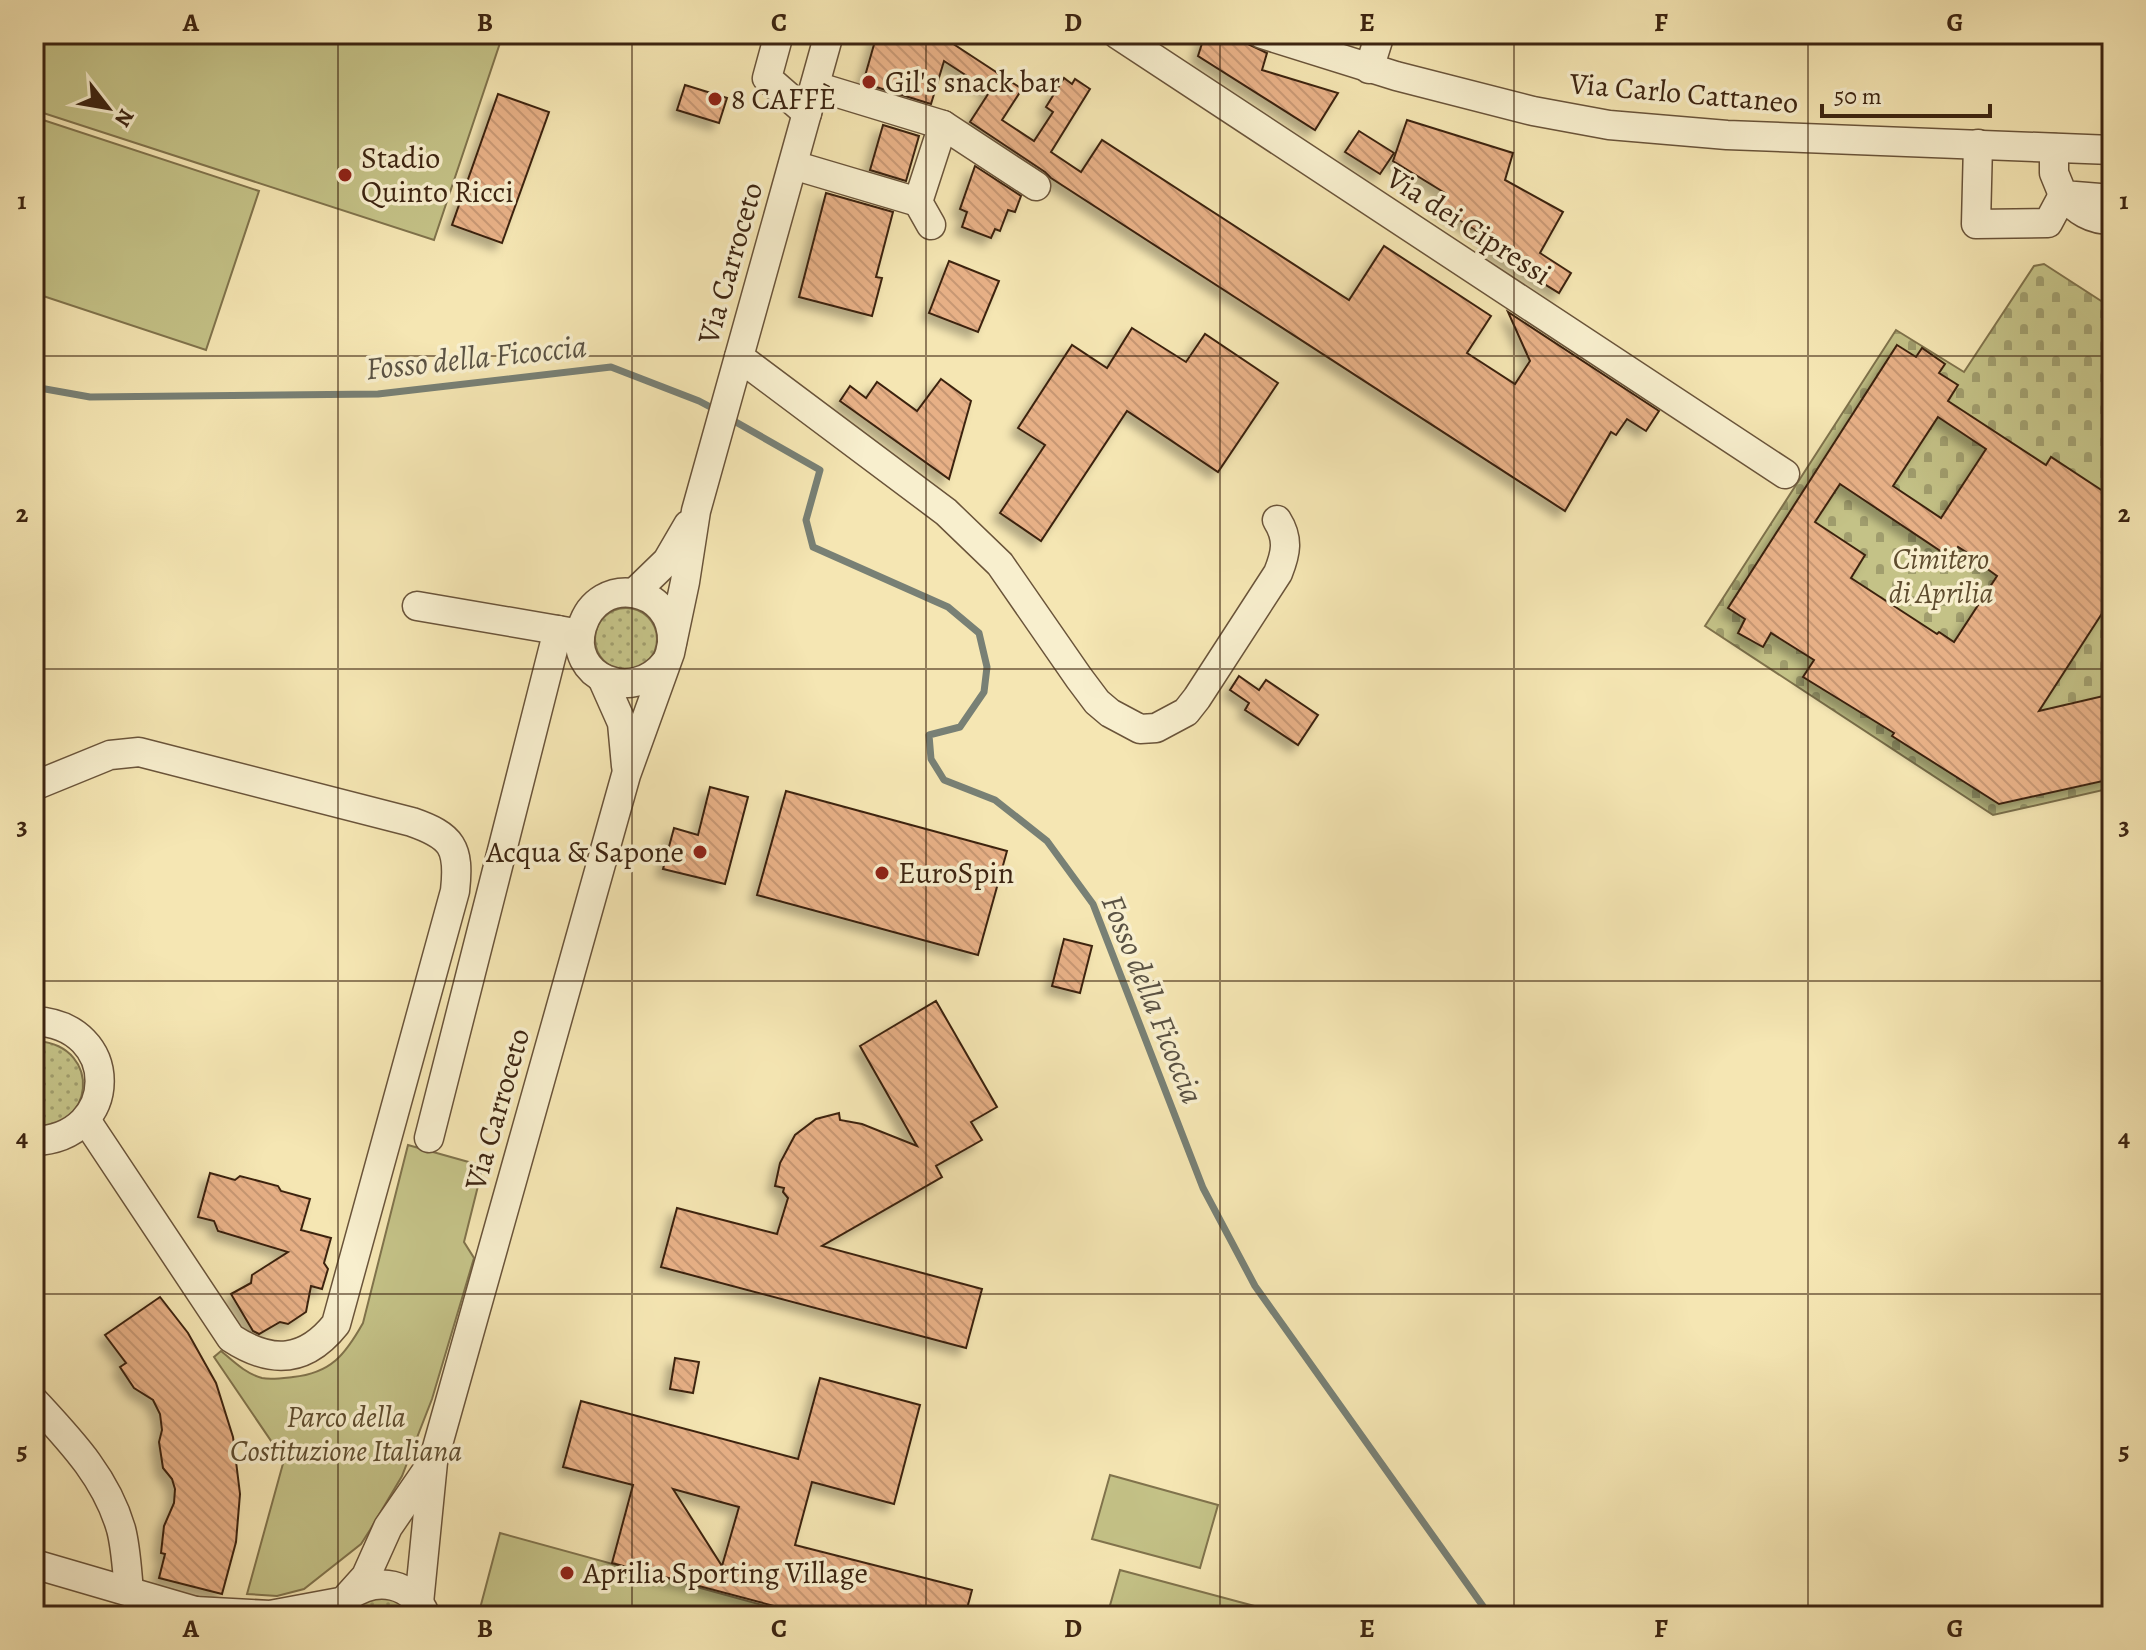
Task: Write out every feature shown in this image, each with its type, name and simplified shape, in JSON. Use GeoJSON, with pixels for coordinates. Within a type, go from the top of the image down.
{"type":"FeatureCollection","features":[{"type":"Feature","properties":{"kind":"street"},"geometry":{"type":"LineString","coordinates":[[779,34],[767,78],[807,113]]}},
{"type":"Feature","properties":{"kind":"street","name":"Via Carroceto"},"geometry":{"type":"LineString","coordinates":[[423,1610],[433,1462],[626,775],[669,652],[685,582],[696,511],[829,34]]}},
{"type":"Feature","properties":{"kind":"street","name":"Via dei Cipressi"},"geometry":{"type":"LineString","coordinates":[[1117,34],[1155,46],[1785,474]]}},
{"type":"Feature","properties":{"kind":"street","name":"Via Carlo Cattaneo"},"geometry":{"type":"LineString","coordinates":[[1262,34],[1369,69],[1533,111],[1609,125],[1727,135],[2112,150]]}},
{"type":"Feature","properties":{"kind":"street"},"geometry":{"type":"LineString","coordinates":[[1369,69],[1380,34]]}},
{"type":"Feature","properties":{"kind":"street"},"geometry":{"type":"LineString","coordinates":[[815,86],[943,125],[1036,186]]}},
{"type":"Feature","properties":{"kind":"street"},"geometry":{"type":"LineString","coordinates":[[793,165],[924,214],[943,125]]}},
{"type":"Feature","properties":{"kind":"street"},"geometry":{"type":"LineString","coordinates":[[1978,144],[1976,224],[2048,223],[2063,195]]}},
{"type":"Feature","properties":{"kind":"street"},"geometry":{"type":"LineString","coordinates":[[2054,148],[2054,173],[2063,195],[2090,216],[2112,220]]}},
{"type":"Feature","properties":{"kind":"street"},"geometry":{"type":"LineString","coordinates":[[2063,195],[2112,199]]}},
{"type":"Feature","properties":{"kind":"street"},"geometry":{"type":"LineString","coordinates":[[739,357],[946,512],[1000,564],[1097,702],[1124,723],[1140,729],[1156,728],[1173,721],[1186,712],[1197,698],[1278,573],[1286,553],[1285,533],[1277,520]]}},
{"type":"Feature","properties":{"kind":"street","name":"Via Carroceto"},"geometry":{"type":"LineString","coordinates":[[626,775],[622,723],[602,678],[584,658],[569,632],[600,600],[615,593],[634,593],[667,561],[696,511]]}},
{"type":"Feature","properties":{"kind":"street"},"geometry":{"type":"LineString","coordinates":[[602,678],[616,683],[637,683],[652,677],[669,652],[671,627],[663,611],[650,599],[634,593]]}},
{"type":"Feature","properties":{"kind":"street"},"geometry":{"type":"LineString","coordinates":[[417,606],[569,632],[429,1138]]}},
{"type":"Feature","properties":{"kind":"street"},"geometry":{"type":"LineString","coordinates":[[34,786],[110,755],[139,752],[412,822],[439,832],[451,846],[458,867],[455,891],[336,1324],[322,1341],[302,1353],[278,1357],[251,1351],[231,1338],[86,1120]]}},
{"type":"Feature","properties":{"kind":"street"},"geometry":{"type":"LineString","coordinates":[[34,1021],[55,1023],[74,1031],[88,1045],[98,1063],[100,1083],[96,1103],[86,1120],[70,1133],[51,1140],[34,1141]]}},
{"type":"Feature","properties":{"kind":"street"},"geometry":{"type":"LineString","coordinates":[[34,1401],[92,1467],[113,1507],[122,1532],[129,1591]]}},
{"type":"Feature","properties":{"kind":"street","name":"Via Carroceto"},"geometry":{"type":"LineString","coordinates":[[343,1604],[366,1576],[388,1527],[433,1462]]}},
{"type":"Feature","properties":{"kind":"street"},"geometry":{"type":"LineString","coordinates":[[34,1564],[200,1613],[270,1615],[343,1604]]}},
{"type":"Feature","properties":{"kind":"street","name":"Via Carroceto"},"geometry":{"type":"LineString","coordinates":[[343,1604],[371,1584],[389,1584],[406,1590],[423,1610]]}},
{"type":"Feature","properties":{"kind":"green space","name":"Stadio Quinto Ricci"},"geometry":{"type":"Polygon","coordinates":[[[34,34],[503,34],[434,240],[34,110],[34,34]]]}},
{"type":"Feature","properties":{"kind":"green space"},"geometry":{"type":"Polygon","coordinates":[[[34,117],[259,191],[206,350],[34,293],[34,117]]]}},
{"type":"Feature","properties":{"kind":"green space","name":"Cimitero di Aprilia"},"geometry":{"type":"Polygon","coordinates":[[[2044,264],[2112,308],[2112,788],[1993,815],[1705,626],[1896,330],[1964,372],[2034,266],[2044,264]]]}},
{"type":"Feature","properties":{"kind":"green space"},"geometry":{"type":"Polygon","coordinates":[[[620,608],[632,608],[648,617],[655,627],[655,651],[648,661],[632,670],[620,670],[600,656],[595,645],[595,633],[609,613],[620,608]]]}},
{"type":"Feature","properties":{"kind":"green space"},"geometry":{"type":"Polygon","coordinates":[[[34,1042],[59,1047],[74,1058],[81,1072],[83,1088],[79,1104],[69,1116],[54,1124],[34,1125],[34,1042]]]}},
{"type":"Feature","properties":{"kind":"green space","name":"Parco della Costituzione Italiana"},"geometry":{"type":"Polygon","coordinates":[[[408,1145],[483,1166],[464,1242],[474,1258],[432,1399],[402,1476],[361,1544],[304,1589],[277,1596],[247,1594],[284,1460],[214,1357],[221,1351],[251,1374],[273,1379],[317,1371],[327,1367],[343,1353],[363,1323],[408,1145]]]}},
{"type":"Feature","properties":{"kind":"green space"},"geometry":{"type":"Polygon","coordinates":[[[1110,1475],[1218,1505],[1200,1568],[1092,1539],[1110,1475]]]}},
{"type":"Feature","properties":{"kind":"green space","name":"Aprilia Sporting Village"},"geometry":{"type":"Polygon","coordinates":[[[500,1533],[791,1613],[791,1616],[478,1616],[500,1533]]]}},
{"type":"Feature","properties":{"kind":"green space"},"geometry":{"type":"Polygon","coordinates":[[[1120,1570],[1262,1608],[1260,1616],[1107,1616],[1120,1570]]]}},
{"type":"Feature","properties":{"kind":"green space"},"geometry":{"type":"Polygon","coordinates":[[[371,1584],[426,1616],[337,1616],[371,1584]]]}},
{"type":"Feature","properties":{"kind":"building"},"geometry":{"type":"Polygon","coordinates":[[[877,34],[938,34],[1022,89],[1002,120],[1034,141],[1053,112],[1046,107],[1064,78],[1072,84],[1075,79],[1090,89],[1051,152],[1081,172],[1102,140],[1349,300],[1384,246],[1491,316],[1467,353],[1515,384],[1530,361],[1508,312],[1659,411],[1646,431],[1627,419],[1616,435],[1611,432],[1565,511],[1051,178],[970,122],[990,91],[944,61],[931,104],[863,83],[877,34]]]}},
{"type":"Feature","properties":{"kind":"building"},"geometry":{"type":"Polygon","coordinates":[[[1205,34],[1217,34],[1267,53],[1262,70],[1338,93],[1315,130],[1198,56],[1205,34]]]}},
{"type":"Feature","properties":{"kind":"building"},"geometry":{"type":"Polygon","coordinates":[[[685,85],[727,98],[719,123],[677,110],[685,85]]]}},
{"type":"Feature","properties":{"kind":"building"},"geometry":{"type":"Polygon","coordinates":[[[498,94],[549,112],[502,243],[452,225],[498,94]]]}},
{"type":"Feature","properties":{"kind":"building"},"geometry":{"type":"Polygon","coordinates":[[[1407,120],[1513,153],[1505,180],[1563,212],[1540,253],[1571,273],[1559,293],[1486,248],[1491,240],[1437,206],[1445,193],[1393,161],[1407,120]]]}},
{"type":"Feature","properties":{"kind":"building"},"geometry":{"type":"Polygon","coordinates":[[[883,125],[919,136],[906,181],[870,170],[883,125]]]}},
{"type":"Feature","properties":{"kind":"building"},"geometry":{"type":"Polygon","coordinates":[[[1359,131],[1394,153],[1380,174],[1345,152],[1359,131]]]}},
{"type":"Feature","properties":{"kind":"building"},"geometry":{"type":"Polygon","coordinates":[[[975,166],[1021,196],[1015,212],[1008,210],[1000,231],[995,229],[991,238],[962,227],[967,212],[960,209],[975,166]]]}},
{"type":"Feature","properties":{"kind":"building"},"geometry":{"type":"Polygon","coordinates":[[[826,193],[893,212],[876,277],[882,278],[872,316],[799,297],[826,193]]]}},
{"type":"Feature","properties":{"kind":"building"},"geometry":{"type":"Polygon","coordinates":[[[949,261],[999,281],[978,332],[929,313],[949,261]]]}},
{"type":"Feature","properties":{"kind":"building"},"geometry":{"type":"Polygon","coordinates":[[[1132,328],[1186,362],[1205,334],[1278,383],[1218,472],[1127,411],[1041,541],[1000,513],[1045,445],[1018,428],[1072,345],[1107,368],[1132,328]]]}},
{"type":"Feature","properties":{"kind":"building","name":"Cimitero di Aprilia"},"geometry":{"type":"Polygon","coordinates":[[[1897,345],[1916,357],[1922,348],[1945,364],[1939,373],[1958,385],[1948,401],[2046,465],[2051,457],[2112,497],[2112,598],[2039,711],[2112,694],[2112,779],[1999,804],[1892,736],[1894,733],[1803,677],[1814,660],[1771,633],[1763,647],[1738,633],[1745,619],[1728,608],[1897,345]],[[1938,417],[1893,486],[1941,518],[1986,449],[1938,417]],[[1840,484],[1815,522],[1865,555],[1851,578],[1954,642],[1997,576],[1986,568],[1988,566],[1958,547],[1951,558],[1840,484]]]}},
{"type":"Feature","properties":{"kind":"building"},"geometry":{"type":"Polygon","coordinates":[[[941,379],[971,401],[949,479],[840,401],[850,386],[866,398],[877,382],[917,411],[941,379]]]}},
{"type":"Feature","properties":{"kind":"building"},"geometry":{"type":"Polygon","coordinates":[[[1239,676],[1259,690],[1266,680],[1318,715],[1298,745],[1245,710],[1249,703],[1230,690],[1239,676]]]}},
{"type":"Feature","properties":{"kind":"building","name":"Acqua & Sapone"},"geometry":{"type":"Polygon","coordinates":[[[710,787],[748,797],[725,884],[663,869],[674,828],[698,835],[710,787]]]}},
{"type":"Feature","properties":{"kind":"building","name":"EuroSpin"},"geometry":{"type":"Polygon","coordinates":[[[786,791],[1007,851],[978,955],[757,895],[786,791]]]}},
{"type":"Feature","properties":{"kind":"building"},"geometry":{"type":"Polygon","coordinates":[[[1064,939],[1092,946],[1080,993],[1052,986],[1064,939]]]}},
{"type":"Feature","properties":{"kind":"building"},"geometry":{"type":"Polygon","coordinates":[[[936,1001],[997,1107],[971,1122],[982,1140],[936,1166],[942,1177],[822,1246],[982,1289],[966,1348],[661,1267],[677,1208],[777,1234],[788,1198],[783,1192],[784,1188],[775,1186],[780,1163],[795,1135],[816,1119],[839,1113],[840,1120],[862,1124],[917,1146],[860,1046],[936,1001]]]}},
{"type":"Feature","properties":{"kind":"building"},"geometry":{"type":"Polygon","coordinates":[[[210,1173],[235,1180],[240,1176],[310,1199],[301,1230],[331,1238],[324,1263],[328,1269],[322,1289],[311,1286],[306,1312],[288,1324],[280,1322],[259,1334],[253,1331],[231,1294],[251,1283],[252,1275],[288,1252],[218,1231],[214,1221],[198,1217],[210,1173]]]}},
{"type":"Feature","properties":{"kind":"building"},"geometry":{"type":"Polygon","coordinates":[[[160,1297],[188,1333],[216,1383],[233,1437],[240,1494],[236,1542],[222,1594],[159,1578],[165,1554],[161,1553],[164,1526],[174,1503],[175,1489],[163,1468],[159,1442],[162,1430],[160,1414],[153,1400],[134,1388],[120,1367],[126,1363],[105,1335],[160,1297]]]}},
{"type":"Feature","properties":{"kind":"building"},"geometry":{"type":"Polygon","coordinates":[[[675,1358],[699,1362],[693,1393],[670,1389],[675,1358]]]}},
{"type":"Feature","properties":{"kind":"building"},"geometry":{"type":"Polygon","coordinates":[[[820,1378],[920,1405],[894,1504],[812,1482],[795,1545],[972,1590],[965,1616],[812,1616],[612,1563],[633,1485],[563,1467],[581,1401],[798,1459],[820,1378]],[[673,1489],[722,1566],[739,1507],[673,1489]]]}},
{"type":"Feature","properties":{"kind":"waterway","name":"Fosso della Ficoccia"},"geometry":{"type":"LineString","coordinates":[[34,387],[90,397],[378,394],[611,367],[716,410]]}},
{"type":"Feature","properties":{"kind":"waterway","name":"Fosso della Ficoccia"},"geometry":{"type":"LineString","coordinates":[[727,417],[820,470],[806,520],[813,547],[948,607],[979,633],[987,667],[984,692],[960,727],[929,735],[931,759],[944,780],[995,800],[1047,841],[1093,904],[1203,1188],[1255,1286],[1490,1616]]}},
{"type":"Feature","properties":{"kind":"place","name":"Gil's snack bar"},"geometry":{"type":"Point","coordinates":[869,82]}},
{"type":"Feature","properties":{"kind":"place","name":"8 CAFFÈ"},"geometry":{"type":"Point","coordinates":[715,99]}},
{"type":"Feature","properties":{"kind":"place","name":"Stadio Quinto Ricci"},"geometry":{"type":"Point","coordinates":[345,175]}},
{"type":"Feature","properties":{"kind":"place","name":"Acqua & Sapone"},"geometry":{"type":"Point","coordinates":[700,852]}},
{"type":"Feature","properties":{"kind":"place","name":"EuroSpin"},"geometry":{"type":"Point","coordinates":[882,873]}},
{"type":"Feature","properties":{"kind":"place","name":"Aprilia Sporting Village"},"geometry":{"type":"Point","coordinates":[567,1573]}}]}
